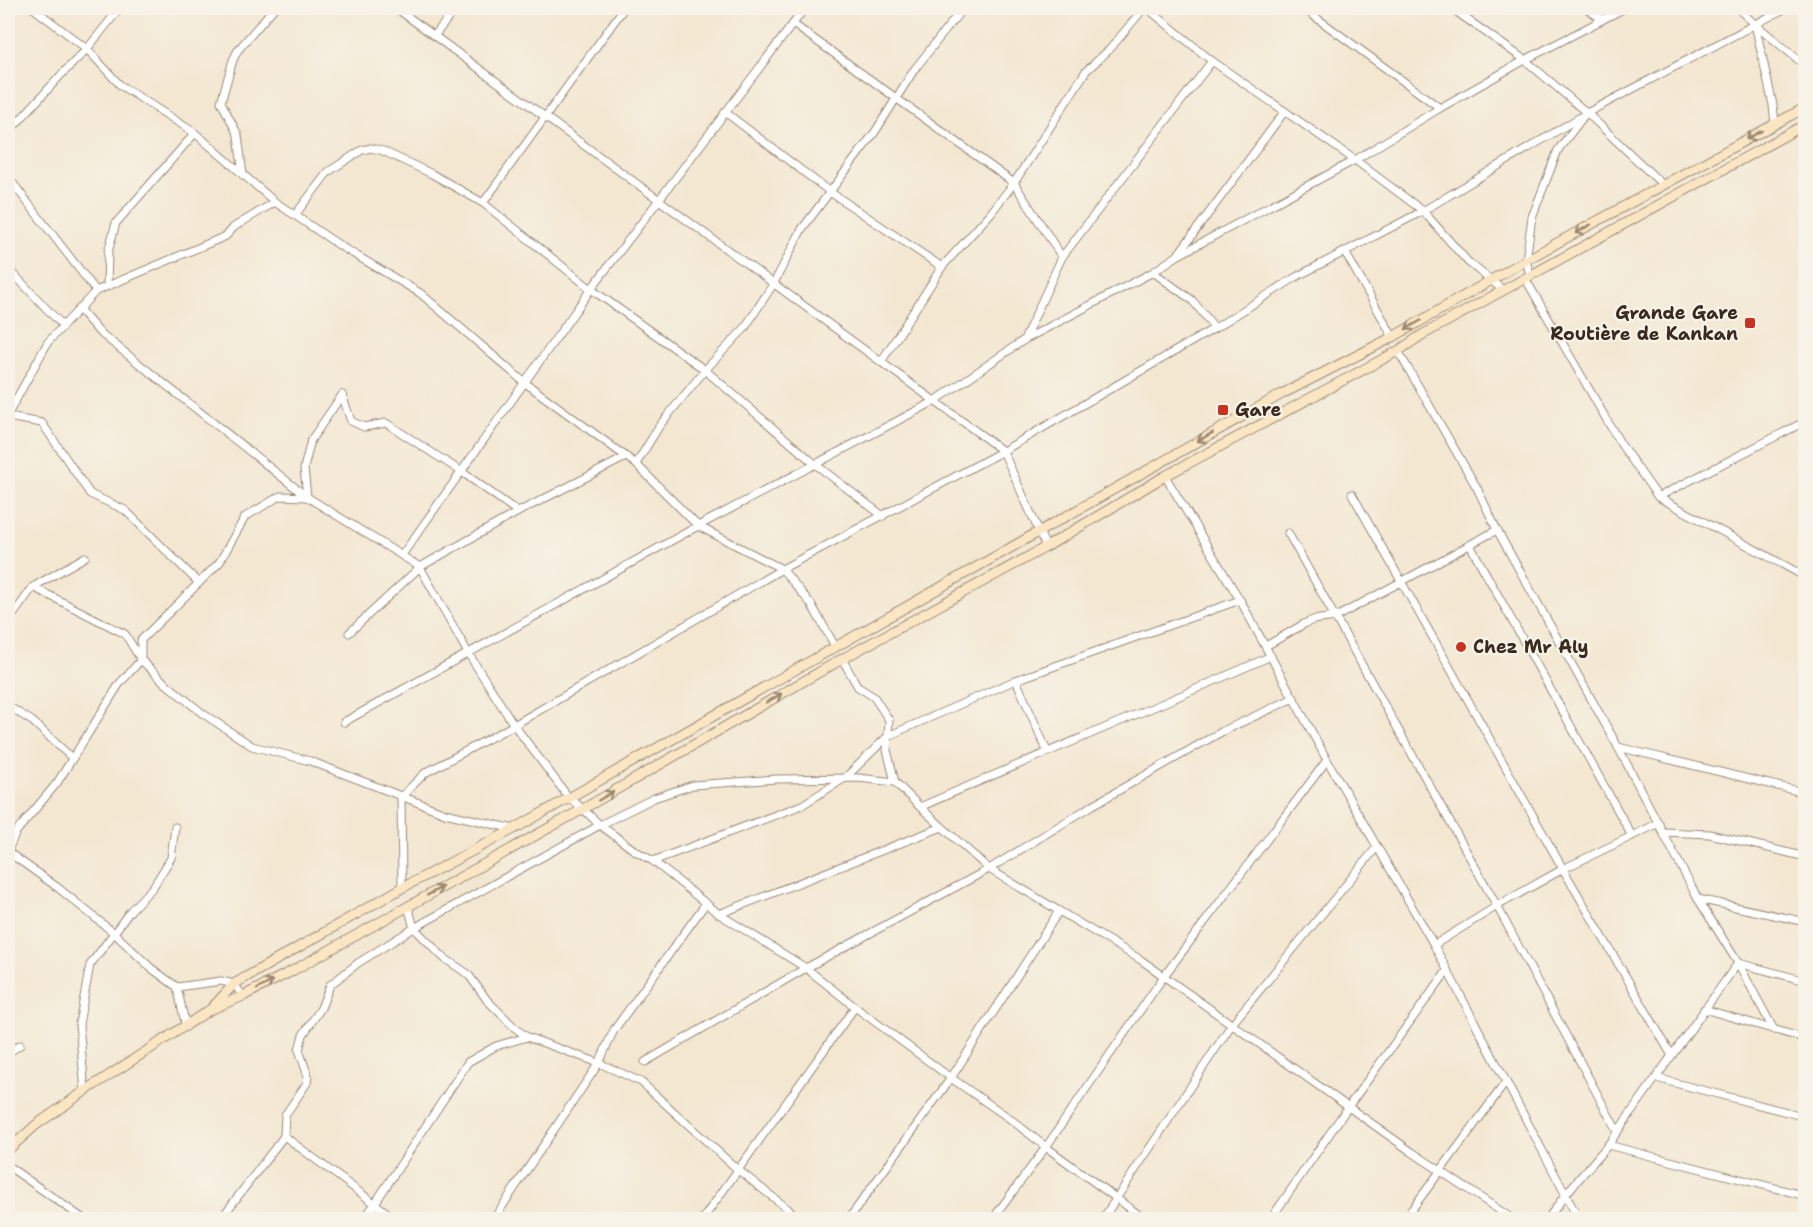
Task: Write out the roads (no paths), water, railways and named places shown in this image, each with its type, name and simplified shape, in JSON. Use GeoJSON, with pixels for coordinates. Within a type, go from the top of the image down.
{"type":"FeatureCollection","features":[{"type":"Feature","properties":{"kind":"main road"},"geometry":{"type":"LineString","coordinates":[[8,1150],[36,1125],[211,1009],[234,984],[402,888],[514,829],[1281,394],[1393,337],[1491,279],[1806,107]]}},
{"type":"Feature","properties":{"kind":"main road"},"geometry":{"type":"LineString","coordinates":[[211,1009],[243,996],[583,809],[842,659],[1046,547],[1165,476],[1398,351],[1422,335],[1806,124]]}},
{"type":"Feature","properties":{"kind":"main road"},"geometry":{"type":"LineString","coordinates":[[1157,464],[1165,476]]}},
{"type":"Feature","properties":{"kind":"street"},"geometry":{"type":"LineString","coordinates":[[33,8],[87,49],[120,85],[195,134],[275,202],[342,247],[420,293],[524,382],[636,464],[698,526],[782,569],[810,604],[835,646]]}},
{"type":"Feature","properties":{"kind":"street"},"geometry":{"type":"LineString","coordinates":[[8,133],[87,49],[120,8]]}},
{"type":"Feature","properties":{"kind":"street"},"geometry":{"type":"LineString","coordinates":[[243,175],[238,135],[221,102],[238,50],[274,8]]}},
{"type":"Feature","properties":{"kind":"street"},"geometry":{"type":"LineString","coordinates":[[396,8],[1003,451],[1046,547]]}},
{"type":"Feature","properties":{"kind":"street"},"geometry":{"type":"LineString","coordinates":[[435,35],[456,8]]}},
{"type":"Feature","properties":{"kind":"street"},"geometry":{"type":"LineString","coordinates":[[483,203],[624,8]]}},
{"type":"Feature","properties":{"kind":"street"},"geometry":{"type":"LineString","coordinates":[[402,555],[591,289],[805,8]]}},
{"type":"Feature","properties":{"kind":"street"},"geometry":{"type":"LineString","coordinates":[[636,464],[660,425],[705,370],[744,328],[774,283],[802,229],[875,132],[914,70],[961,10],[950,8]]}},
{"type":"Feature","properties":{"kind":"street"},"geometry":{"type":"LineString","coordinates":[[881,362],[942,267],[990,214],[1014,183],[1086,71],[1110,49],[1145,8],[1212,61],[1355,160],[1423,211],[1468,262],[1503,291]]}},
{"type":"Feature","properties":{"kind":"street"},"geometry":{"type":"LineString","coordinates":[[1303,8],[1440,108]]}},
{"type":"Feature","properties":{"kind":"street"},"geometry":{"type":"LineString","coordinates":[[1451,8],[1525,60],[1587,113],[1663,185]]}},
{"type":"Feature","properties":{"kind":"street"},"geometry":{"type":"LineString","coordinates":[[1586,8],[1602,19]]}},
{"type":"Feature","properties":{"kind":"street"},"geometry":{"type":"LineString","coordinates":[[344,722],[698,526],[936,401],[1024,340],[1153,272],[1177,256],[1355,160],[1525,60],[1625,8]]}},
{"type":"Feature","properties":{"kind":"street"},"geometry":{"type":"LineString","coordinates":[[1737,8],[1806,66]]}},
{"type":"Feature","properties":{"kind":"street"},"geometry":{"type":"LineString","coordinates":[[402,888],[401,797],[425,773],[514,725],[782,569],[1003,451],[1296,277],[1423,211],[1587,113],[1786,8]]}},
{"type":"Feature","properties":{"kind":"street"},"geometry":{"type":"LineString","coordinates":[[793,24],[1014,183],[1062,257]]}},
{"type":"Feature","properties":{"kind":"street"},"geometry":{"type":"LineString","coordinates":[[1755,24],[1775,124]]}},
{"type":"Feature","properties":{"kind":"street"},"geometry":{"type":"LineString","coordinates":[[1024,340],[1062,257],[1212,61]]}},
{"type":"Feature","properties":{"kind":"street"},"geometry":{"type":"LineString","coordinates":[[1177,256],[1285,111]]}},
{"type":"Feature","properties":{"kind":"street"},"geometry":{"type":"LineString","coordinates":[[725,112],[830,192],[942,267]]}},
{"type":"Feature","properties":{"kind":"street"},"geometry":{"type":"LineString","coordinates":[[1587,113],[1558,150],[1532,217],[1526,260],[1528,277],[1620,442],[1658,497],[1806,577]]}},
{"type":"Feature","properties":{"kind":"street"},"geometry":{"type":"LineString","coordinates":[[107,286],[108,252],[116,223],[195,134]]}},
{"type":"Feature","properties":{"kind":"street"},"geometry":{"type":"LineString","coordinates":[[295,215],[328,172],[362,150],[371,148],[383,151],[432,174],[483,203],[591,289],[705,370],[816,464],[883,516]]}},
{"type":"Feature","properties":{"kind":"street"},"geometry":{"type":"LineString","coordinates":[[8,177],[96,291]]}},
{"type":"Feature","properties":{"kind":"street"},"geometry":{"type":"LineString","coordinates":[[199,584],[125,510],[90,494],[42,423],[8,416],[48,342],[96,291],[226,236],[234,227],[275,202]]}},
{"type":"Feature","properties":{"kind":"street"},"geometry":{"type":"LineString","coordinates":[[1345,252],[1393,337]]}},
{"type":"Feature","properties":{"kind":"street"},"geometry":{"type":"LineString","coordinates":[[8,268],[63,326]]}},
{"type":"Feature","properties":{"kind":"street"},"geometry":{"type":"LineString","coordinates":[[1153,272],[1192,300],[1215,327]]}},
{"type":"Feature","properties":{"kind":"street"},"geometry":{"type":"LineString","coordinates":[[79,309],[99,332],[307,497],[420,567],[468,653],[514,725],[568,798],[634,850],[654,861],[719,914],[806,968],[855,1007],[1146,1220]]}},
{"type":"Feature","properties":{"kind":"street"},"geometry":{"type":"LineString","coordinates":[[1398,351],[1477,488],[1497,530],[1618,747],[1698,899],[1738,963],[1774,1030]]}},
{"type":"Feature","properties":{"kind":"street"},"geometry":{"type":"LineString","coordinates":[[307,497],[304,468],[311,440],[342,394],[351,421],[364,427],[386,423],[462,472],[518,512]]}},
{"type":"Feature","properties":{"kind":"street"},"geometry":{"type":"LineString","coordinates":[[1658,497],[1806,421]]}},
{"type":"Feature","properties":{"kind":"street"},"geometry":{"type":"LineString","coordinates":[[349,633],[420,567],[518,512],[626,457]]}},
{"type":"Feature","properties":{"kind":"street"},"geometry":{"type":"LineString","coordinates":[[1165,476],[1240,600],[1326,760],[1434,945],[1578,1218],[1588,1220]]}},
{"type":"Feature","properties":{"kind":"street"},"geometry":{"type":"LineString","coordinates":[[1353,494],[1563,869],[1671,1054]]}},
{"type":"Feature","properties":{"kind":"street"},"geometry":{"type":"LineString","coordinates":[[186,1027],[177,987],[150,968],[114,933],[57,887],[8,851],[16,832],[57,783],[120,683],[141,660],[141,640],[219,563],[245,517],[280,496],[307,497]]}},
{"type":"Feature","properties":{"kind":"street"},"geometry":{"type":"LineString","coordinates":[[1266,646],[1313,620],[1335,617],[1497,530]]}},
{"type":"Feature","properties":{"kind":"street"},"geometry":{"type":"LineString","coordinates":[[1288,533],[1497,906],[1617,1131]]}},
{"type":"Feature","properties":{"kind":"street"},"geometry":{"type":"LineString","coordinates":[[1470,545],[1632,836]]}},
{"type":"Feature","properties":{"kind":"street"},"geometry":{"type":"LineString","coordinates":[[8,622],[33,587],[85,557]]}},
{"type":"Feature","properties":{"kind":"street"},"geometry":{"type":"LineString","coordinates":[[33,587],[125,634],[141,660],[202,713],[252,746],[310,761],[445,813],[514,829]]}},
{"type":"Feature","properties":{"kind":"street"},"geometry":{"type":"LineString","coordinates":[[654,861],[802,805],[845,778],[888,736],[1016,680],[1240,600]]}},
{"type":"Feature","properties":{"kind":"street"},"geometry":{"type":"LineString","coordinates":[[920,807],[1047,751],[1174,700],[1271,656]]}},
{"type":"Feature","properties":{"kind":"street"},"geometry":{"type":"LineString","coordinates":[[842,659],[858,687],[874,697],[889,720],[887,750],[895,783],[989,869],[1141,960],[1348,1107],[1514,1220]]}},
{"type":"Feature","properties":{"kind":"street"},"geometry":{"type":"LineString","coordinates":[[1016,680],[1047,751]]}},
{"type":"Feature","properties":{"kind":"street"},"geometry":{"type":"LineString","coordinates":[[645,1062],[806,968],[989,869],[1093,805],[1223,731],[1294,698]]}},
{"type":"Feature","properties":{"kind":"street"},"geometry":{"type":"LineString","coordinates":[[8,706],[32,721],[72,758]]}},
{"type":"Feature","properties":{"kind":"street"},"geometry":{"type":"LineString","coordinates":[[1618,747],[1806,793]]}},
{"type":"Feature","properties":{"kind":"street"},"geometry":{"type":"LineString","coordinates":[[992,1220],[1046,1147],[1164,976],[1326,760]]}},
{"type":"Feature","properties":{"kind":"street"},"geometry":{"type":"LineString","coordinates":[[220,1220],[284,1136],[285,1115],[307,1083],[308,1076],[299,1050],[303,1035],[321,1008],[330,986],[358,963],[414,928],[600,825],[654,798],[693,785],[777,779],[858,778],[895,783]]}},
{"type":"Feature","properties":{"kind":"street"},"geometry":{"type":"LineString","coordinates":[[1434,945],[1563,869],[1659,823]]}},
{"type":"Feature","properties":{"kind":"street"},"geometry":{"type":"LineString","coordinates":[[85,1091],[79,1024],[90,965],[131,910],[153,887],[171,858],[175,826]]}},
{"type":"Feature","properties":{"kind":"street"},"geometry":{"type":"LineString","coordinates":[[719,914],[942,827]]}},
{"type":"Feature","properties":{"kind":"street"},"geometry":{"type":"LineString","coordinates":[[1664,832],[1710,834],[1806,857]]}},
{"type":"Feature","properties":{"kind":"street"},"geometry":{"type":"LineString","coordinates":[[1102,1220],[1232,1024],[1376,848]]}},
{"type":"Feature","properties":{"kind":"street"},"geometry":{"type":"LineString","coordinates":[[1698,899],[1806,922]]}},
{"type":"Feature","properties":{"kind":"street"},"geometry":{"type":"LineString","coordinates":[[492,1220],[599,1063],[614,1030],[706,903]]}},
{"type":"Feature","properties":{"kind":"street"},"geometry":{"type":"LineString","coordinates":[[408,906],[414,928],[444,958],[468,974],[487,1000],[514,1027],[527,1037],[599,1063],[641,1082],[737,1169],[802,1220]]}},
{"type":"Feature","properties":{"kind":"street"},"geometry":{"type":"LineString","coordinates":[[848,1220],[951,1078],[1059,911]]}},
{"type":"Feature","properties":{"kind":"street"},"geometry":{"type":"LineString","coordinates":[[1738,963],[1806,981]]}},
{"type":"Feature","properties":{"kind":"street"},"geometry":{"type":"LineString","coordinates":[[1547,1220],[1565,1195],[1608,1145],[1738,963]]}},
{"type":"Feature","properties":{"kind":"street"},"geometry":{"type":"LineString","coordinates":[[1270,1220],[1348,1107],[1447,971]]}},
{"type":"Feature","properties":{"kind":"street"},"geometry":{"type":"LineString","coordinates":[[177,987],[221,981],[234,984],[243,996]]}},
{"type":"Feature","properties":{"kind":"street"},"geometry":{"type":"LineString","coordinates":[[702,1220],[855,1007]]}},
{"type":"Feature","properties":{"kind":"street"},"geometry":{"type":"LineString","coordinates":[[1704,1009],[1806,1039]]}},
{"type":"Feature","properties":{"kind":"street"},"geometry":{"type":"LineString","coordinates":[[364,1220],[468,1062],[496,1046],[527,1037]]}},
{"type":"Feature","properties":{"kind":"street"},"geometry":{"type":"LineString","coordinates":[[8,1053],[20,1045]]}},
{"type":"Feature","properties":{"kind":"street"},"geometry":{"type":"LineString","coordinates":[[1656,1078],[1806,1117]]}},
{"type":"Feature","properties":{"kind":"street"},"geometry":{"type":"LineString","coordinates":[[1404,1220],[1506,1083]]}},
{"type":"Feature","properties":{"kind":"street"},"geometry":{"type":"LineString","coordinates":[[284,1136],[397,1220]]}},
{"type":"Feature","properties":{"kind":"street"},"geometry":{"type":"LineString","coordinates":[[1608,1145],[1806,1196]]}},
{"type":"Feature","properties":{"kind":"street"},"geometry":{"type":"LineString","coordinates":[[8,1166],[85,1220]]}},
{"type":"Feature","properties":{"kind":"place","name":"Grande Gare Routière de Kankan"},"geometry":{"type":"Point","coordinates":[1750,323]}},
{"type":"Feature","properties":{"kind":"place","name":"Gare"},"geometry":{"type":"Point","coordinates":[1223,410]}},
{"type":"Feature","properties":{"kind":"place","name":"Chez Mr Aly"},"geometry":{"type":"Point","coordinates":[1461,647]}}]}
